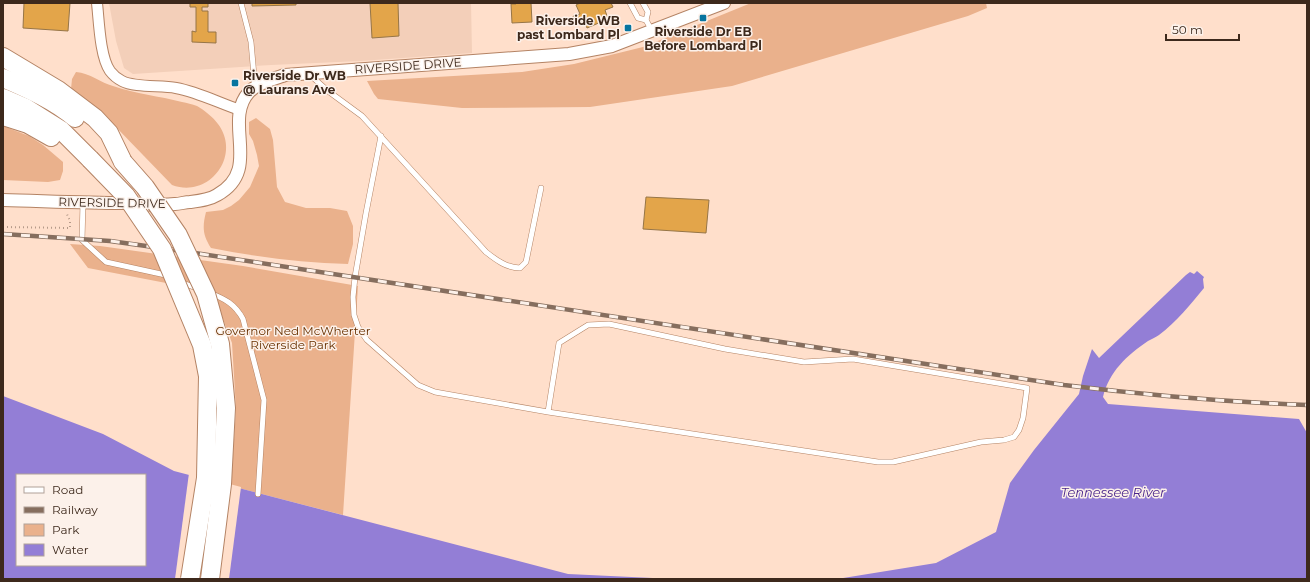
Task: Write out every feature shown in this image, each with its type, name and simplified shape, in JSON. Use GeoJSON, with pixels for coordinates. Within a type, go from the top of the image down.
{"type":"FeatureCollection","features":[{"type":"Feature","properties":{"kind":"highway"},"geometry":{"type":"LineString","coordinates":[[3,57],[58,90],[95,118],[109,133],[123,162]]}},
{"type":"Feature","properties":{"kind":"highway"},"geometry":{"type":"LineString","coordinates":[[3,78],[47,99],[71,114],[123,162],[145,187],[178,235],[206,294],[220,344],[226,408],[222,484],[210,579]]}},
{"type":"Feature","properties":{"kind":"highway"},"geometry":{"type":"LineString","coordinates":[[3,98],[26,108],[61,130],[126,196],[162,249],[202,345],[208,376],[206,478],[190,579]]}},
{"type":"Feature","properties":{"kind":"highway"},"geometry":{"type":"LineString","coordinates":[[3,116],[28,124],[90,159]]}},
{"type":"Feature","properties":{"kind":"street"},"geometry":{"type":"LineString","coordinates":[[97,3],[103,54],[110,72],[117,78],[131,84],[183,90],[240,110]]}},
{"type":"Feature","properties":{"kind":"street","name":"RIVERSIDE DRIVE"},"geometry":{"type":"LineString","coordinates":[[3,200],[174,204],[203,200],[216,195],[231,184],[238,172],[240,164],[240,110],[250,92],[266,81],[285,75],[569,54],[612,46],[724,3]]}},
{"type":"Feature","properties":{"kind":"lane"},"geometry":{"type":"LineString","coordinates":[[241,3],[251,42],[255,88]]}},
{"type":"Feature","properties":{"kind":"lane"},"geometry":{"type":"LineString","coordinates":[[630,3],[638,18],[646,20]]}},
{"type":"Feature","properties":{"kind":"lane"},"geometry":{"type":"LineString","coordinates":[[643,3],[648,12],[646,20],[652,31]]}},
{"type":"Feature","properties":{"kind":"lane"},"geometry":{"type":"LineString","coordinates":[[308,74],[362,116],[381,136],[400,160],[486,252],[498,261],[513,268],[520,268],[526,262],[542,188]]}},
{"type":"Feature","properties":{"kind":"lane"},"geometry":{"type":"LineString","coordinates":[[381,136],[355,277],[353,297],[354,314],[358,327],[367,340],[418,385],[435,392],[548,412],[878,462],[893,462],[981,442],[1004,440],[1014,437],[1019,430],[1023,418],[1027,388],[853,359],[804,362],[725,349],[609,324],[588,325],[559,343],[548,412]]}},
{"type":"Feature","properties":{"kind":"lane"},"geometry":{"type":"LineString","coordinates":[[83,203],[82,240],[106,262],[161,274],[221,298],[238,309],[243,319],[264,400],[258,494]]}},
{"type":"Feature","properties":{"kind":"path"},"geometry":{"type":"LineString","coordinates":[[3,227],[70,228],[70,221],[65,210]]}},
{"type":"Feature","properties":{"kind":"shaded area"},"geometry":{"type":"Polygon","coordinates":[[[109,3],[471,3],[472,53],[133,74],[124,68],[116,41],[109,3]]]}},
{"type":"Feature","properties":{"kind":"green space"},"geometry":{"type":"Polygon","coordinates":[[[751,3],[986,3],[987,8],[968,16],[732,86],[590,107],[462,108],[378,99],[367,81],[522,72],[574,64],[643,47],[751,3]]]}},
{"type":"Feature","properties":{"kind":"green space"},"geometry":{"type":"Polygon","coordinates":[[[76,72],[86,74],[109,85],[122,89],[190,104],[202,109],[218,124],[224,136],[226,149],[224,161],[218,172],[209,180],[198,186],[186,188],[172,185],[114,125],[71,89],[72,79],[76,72]]]}},
{"type":"Feature","properties":{"kind":"green space"},"geometry":{"type":"Polygon","coordinates":[[[256,118],[270,129],[273,140],[277,187],[285,202],[306,208],[330,208],[347,211],[353,226],[353,244],[348,264],[280,259],[211,248],[204,231],[206,212],[223,210],[239,200],[250,187],[259,166],[253,141],[249,134],[249,122],[256,118]]]}},
{"type":"Feature","properties":{"kind":"green space"},"geometry":{"type":"Polygon","coordinates":[[[3,126],[29,136],[43,145],[63,162],[63,171],[60,180],[48,182],[3,180],[3,126]]]}},
{"type":"Feature","properties":{"kind":"green space","name":"Governor Ned McWherter Riverside Park"},"geometry":{"type":"Polygon","coordinates":[[[70,244],[100,246],[243,266],[358,286],[343,515],[231,486],[236,409],[232,343],[213,292],[88,268],[70,244]]]}},
{"type":"Feature","properties":{"kind":"water","name":"Tennessee River"},"geometry":{"type":"Polygon","coordinates":[[[1197,271],[1204,277],[1204,288],[1189,306],[1159,335],[1148,341],[1126,358],[1114,372],[1103,397],[1108,404],[1299,419],[1307,433],[1307,579],[837,579],[936,563],[996,532],[1010,483],[1034,450],[1079,394],[1092,349],[1099,358],[1186,275],[1190,272],[1194,274],[1197,271]]]}},
{"type":"Feature","properties":{"kind":"water"},"geometry":{"type":"Polygon","coordinates":[[[3,396],[103,434],[174,471],[568,574],[674,579],[3,579],[3,396]]]}},
{"type":"Feature","properties":{"kind":"pier"},"geometry":{"type":"Polygon","coordinates":[[[189,473],[241,487],[229,579],[175,579],[189,473]]]}},
{"type":"Feature","properties":{"kind":"building"},"geometry":{"type":"Polygon","coordinates":[[[24,3],[70,3],[68,31],[23,28],[24,3]]]}},
{"type":"Feature","properties":{"kind":"building"},"geometry":{"type":"Polygon","coordinates":[[[190,3],[208,3],[208,7],[202,7],[202,11],[208,11],[208,32],[216,32],[216,43],[192,42],[192,31],[196,32],[196,7],[190,7],[190,3]]]}},
{"type":"Feature","properties":{"kind":"building"},"geometry":{"type":"Polygon","coordinates":[[[252,3],[296,3],[296,5],[252,6],[252,3]]]}},
{"type":"Feature","properties":{"kind":"building"},"geometry":{"type":"Polygon","coordinates":[[[370,3],[398,3],[399,36],[372,38],[370,3]]]}},
{"type":"Feature","properties":{"kind":"building"},"geometry":{"type":"Polygon","coordinates":[[[531,3],[532,22],[512,23],[511,4],[531,3]]]}},
{"type":"Feature","properties":{"kind":"building"},"geometry":{"type":"Polygon","coordinates":[[[580,3],[611,3],[613,7],[605,10],[608,19],[587,28],[584,21],[576,24],[573,16],[580,14],[576,5],[580,3]]]}},
{"type":"Feature","properties":{"kind":"building"},"geometry":{"type":"Polygon","coordinates":[[[646,197],[709,200],[706,233],[643,229],[646,197]]]}},
{"type":"Feature","properties":{"kind":"railway"},"geometry":{"type":"LineString","coordinates":[[3,234],[110,241],[175,250],[1064,385],[1186,398],[1307,405]]}},
{"type":"Feature","properties":{"kind":"place","name":"Riverside Dr EB Before Lombard Pl"},"geometry":{"type":"Point","coordinates":[703,18]}},
{"type":"Feature","properties":{"kind":"place","name":"Riverside WB past Lombard Pl"},"geometry":{"type":"Point","coordinates":[628,28]}},
{"type":"Feature","properties":{"kind":"place","name":"Riverside Dr WB @ Laurans Ave"},"geometry":{"type":"Point","coordinates":[235,83]}}]}
